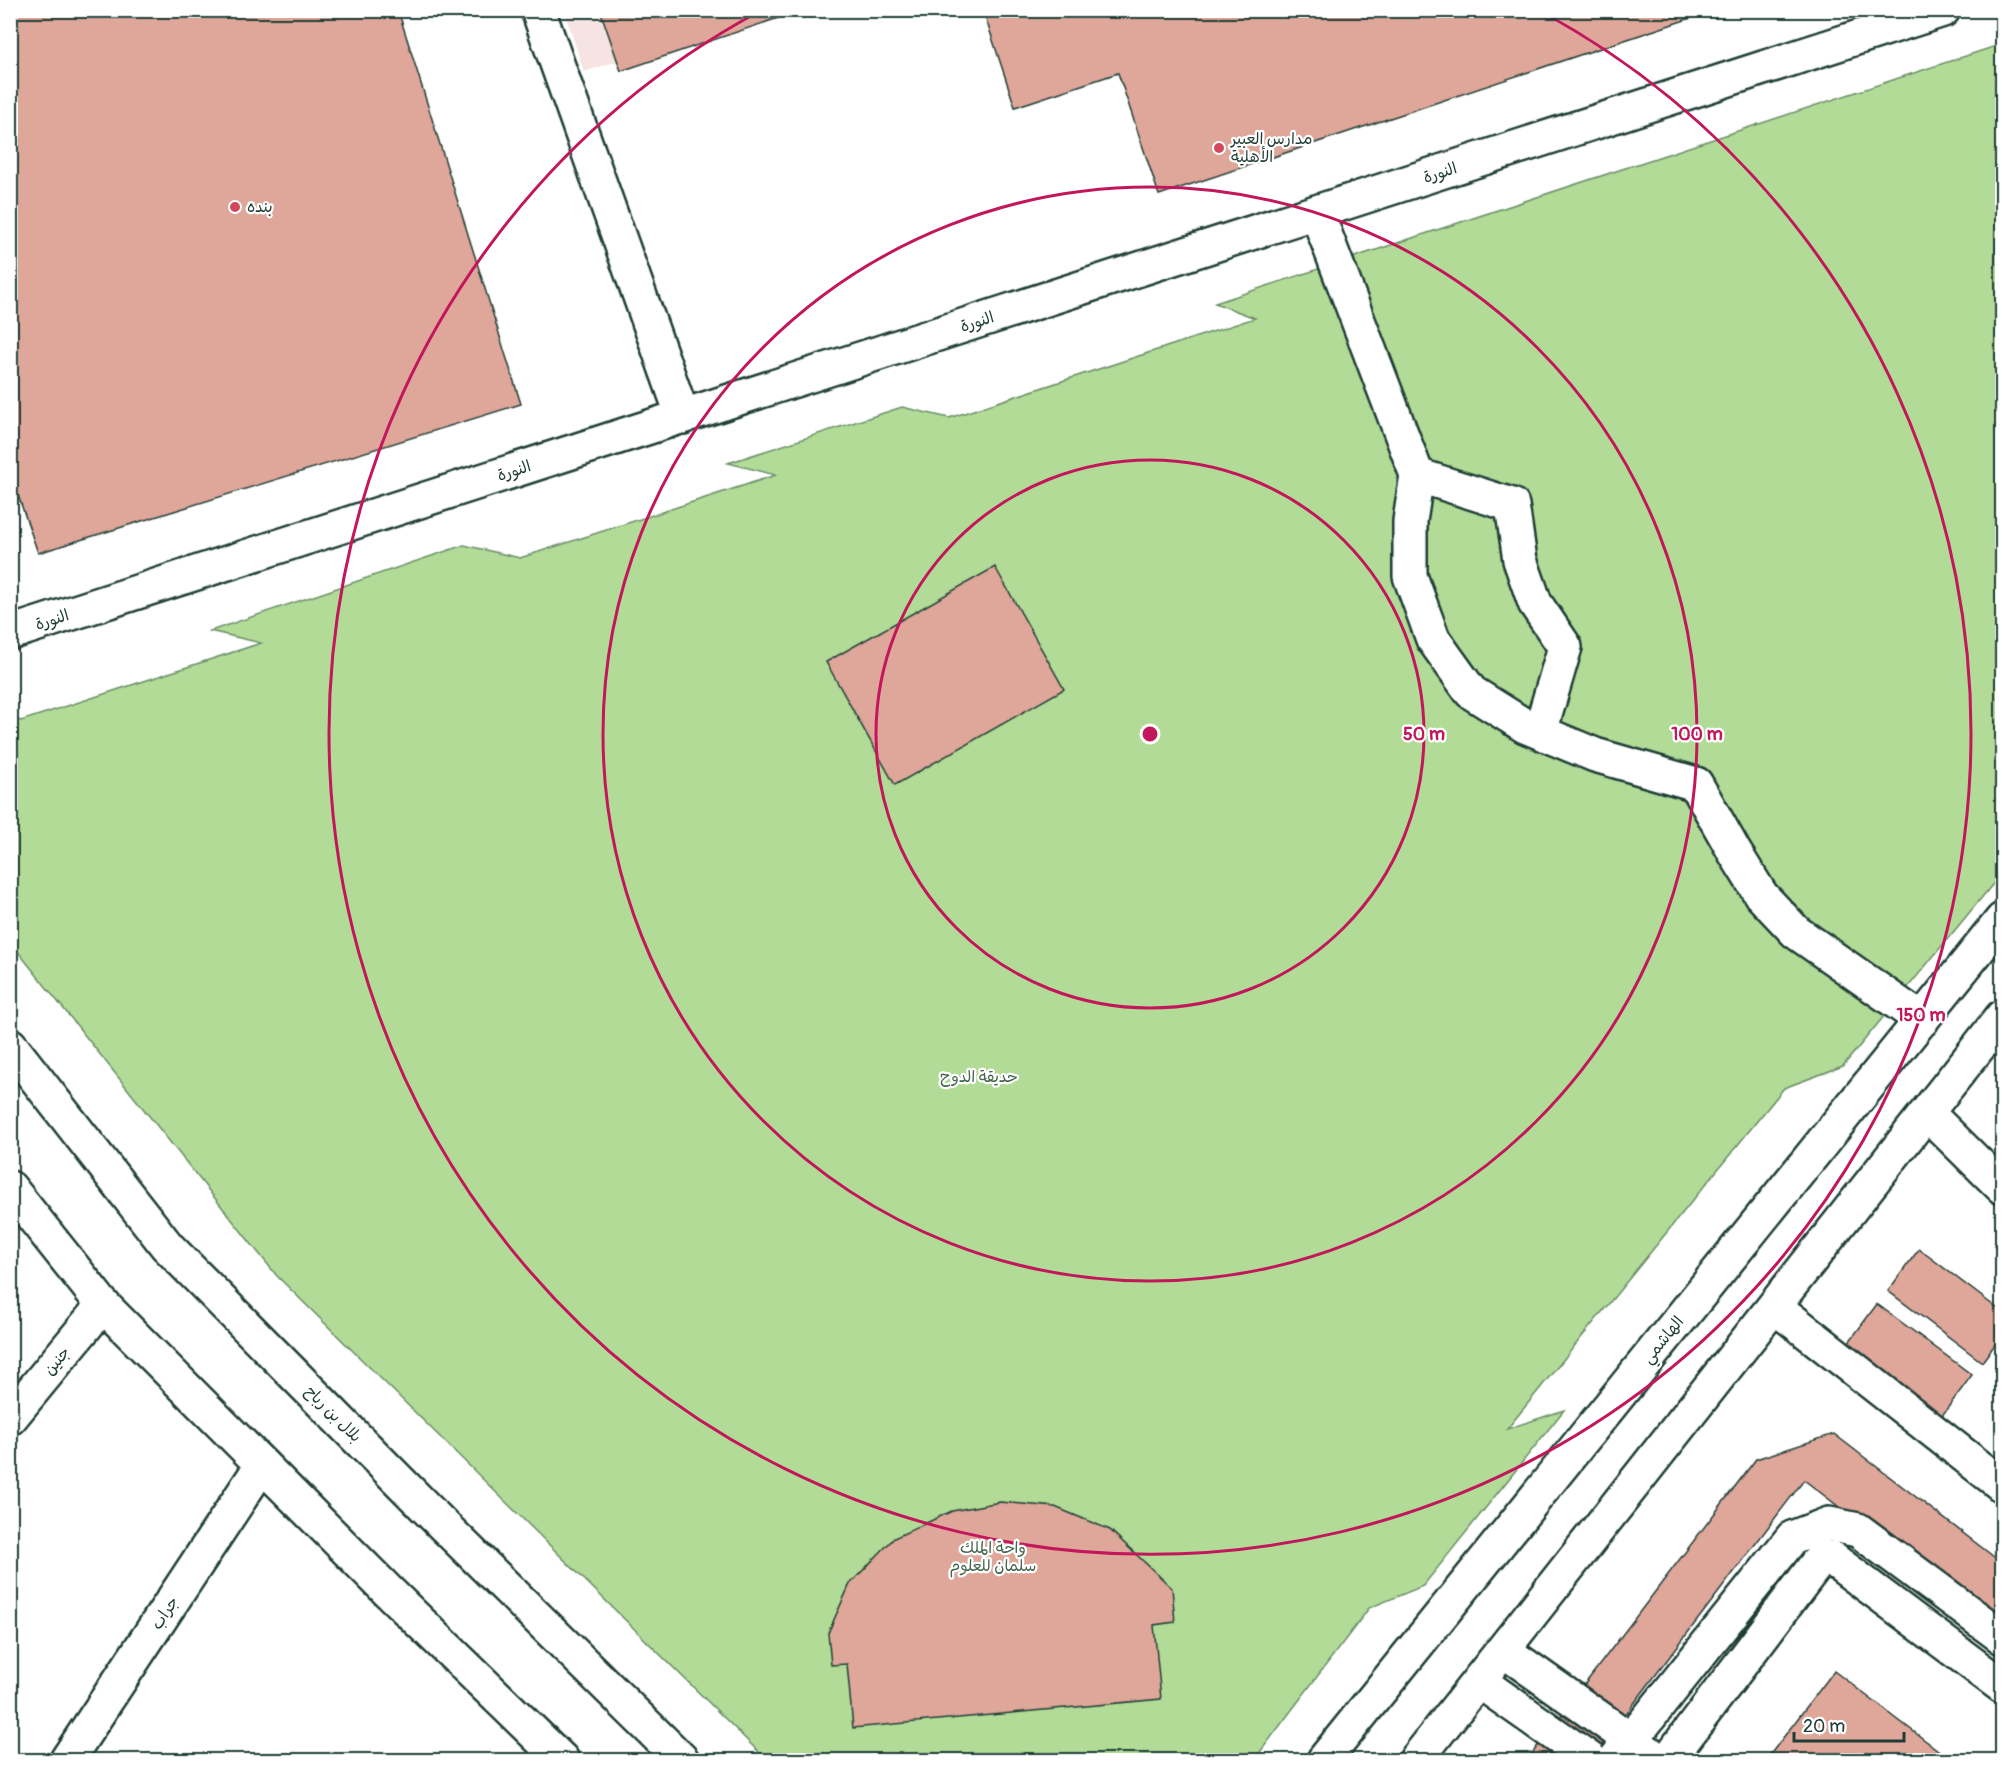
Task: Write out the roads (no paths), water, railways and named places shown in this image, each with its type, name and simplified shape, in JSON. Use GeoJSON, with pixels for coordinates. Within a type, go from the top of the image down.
{"type":"FeatureCollection","features":[{"type":"Feature","properties":{"kind":"street"},"geometry":{"type":"LineString","coordinates":[[538,10],[683,417]]}},
{"type":"Feature","properties":{"kind":"street","name":"النورة"},"geometry":{"type":"LineString","coordinates":[[10,633],[1943,10]]}},
{"type":"Feature","properties":{"kind":"street"},"geometry":{"type":"LineString","coordinates":[[1317,213],[1417,475],[1410,521],[1410,576],[1433,639],[1471,692],[1525,726],[1595,755],[1696,784],[1761,895],[1796,932],[1922,1020]]}},
{"type":"Feature","properties":{"kind":"street"},"geometry":{"type":"LineString","coordinates":[[1417,475],[1512,505],[1520,560],[1535,603],[1565,648],[1540,732]]}},
{"type":"Feature","properties":{"kind":"street","name":"الهاشمي"},"geometry":{"type":"LineString","coordinates":[[1324,1761],[2002,920]]}},
{"type":"Feature","properties":{"kind":"street"},"geometry":{"type":"LineString","coordinates":[[1416,1761],[2002,1017]]}},
{"type":"Feature","properties":{"kind":"street","name":"بلال بن رباح"},"geometry":{"type":"LineString","coordinates":[[10,1045],[167,1246],[441,1523],[682,1761]]}},
{"type":"Feature","properties":{"kind":"street"},"geometry":{"type":"LineString","coordinates":[[1927,1113],[2002,1187]]}},
{"type":"Feature","properties":{"kind":"street"},"geometry":{"type":"LineString","coordinates":[[10,1188],[103,1305],[389,1592],[562,1761]]}},
{"type":"Feature","properties":{"kind":"street","name":"جنين"},"geometry":{"type":"LineString","coordinates":[[10,1418],[103,1305]]}},
{"type":"Feature","properties":{"kind":"street"},"geometry":{"type":"LineString","coordinates":[[1774,1306],[2002,1485]]}},
{"type":"Feature","properties":{"kind":"street","name":"جراب"},"geometry":{"type":"LineString","coordinates":[[67,1761],[262,1465]]}},
{"type":"Feature","properties":{"kind":"street"},"geometry":{"type":"LineString","coordinates":[[1623,1751],[1792,1538],[1829,1524],[1858,1530],[2002,1637]]}},
{"type":"Feature","properties":{"kind":"street"},"geometry":{"type":"LineString","coordinates":[[1668,1761],[1818,1562],[1831,1558],[2002,1686]]}},
{"type":"Feature","properties":{"kind":"street"},"geometry":{"type":"LineString","coordinates":[[1503,1650],[1623,1751],[1661,1761]]}},
{"type":"Feature","properties":{"kind":"street"},"geometry":{"type":"LineString","coordinates":[[1479,1681],[1591,1761]]}},
{"type":"Feature","properties":{"kind":"place","name":"مدارس العبير الأهلية"},"geometry":{"type":"Point","coordinates":[1219,148]}},
{"type":"Feature","properties":{"kind":"place","name":"بنده"},"geometry":{"type":"Point","coordinates":[235,207]}},
{"type":"Feature","properties":{"kind":"park label","name":"حديقة الدوح"},"geometry":{"type":"Point","coordinates":[979,1077]}},
{"type":"Feature","properties":{"kind":"park label","name":"واحة الملك سلمان للعلوم"},"geometry":{"type":"Point","coordinates":[993,1557]}}]}
